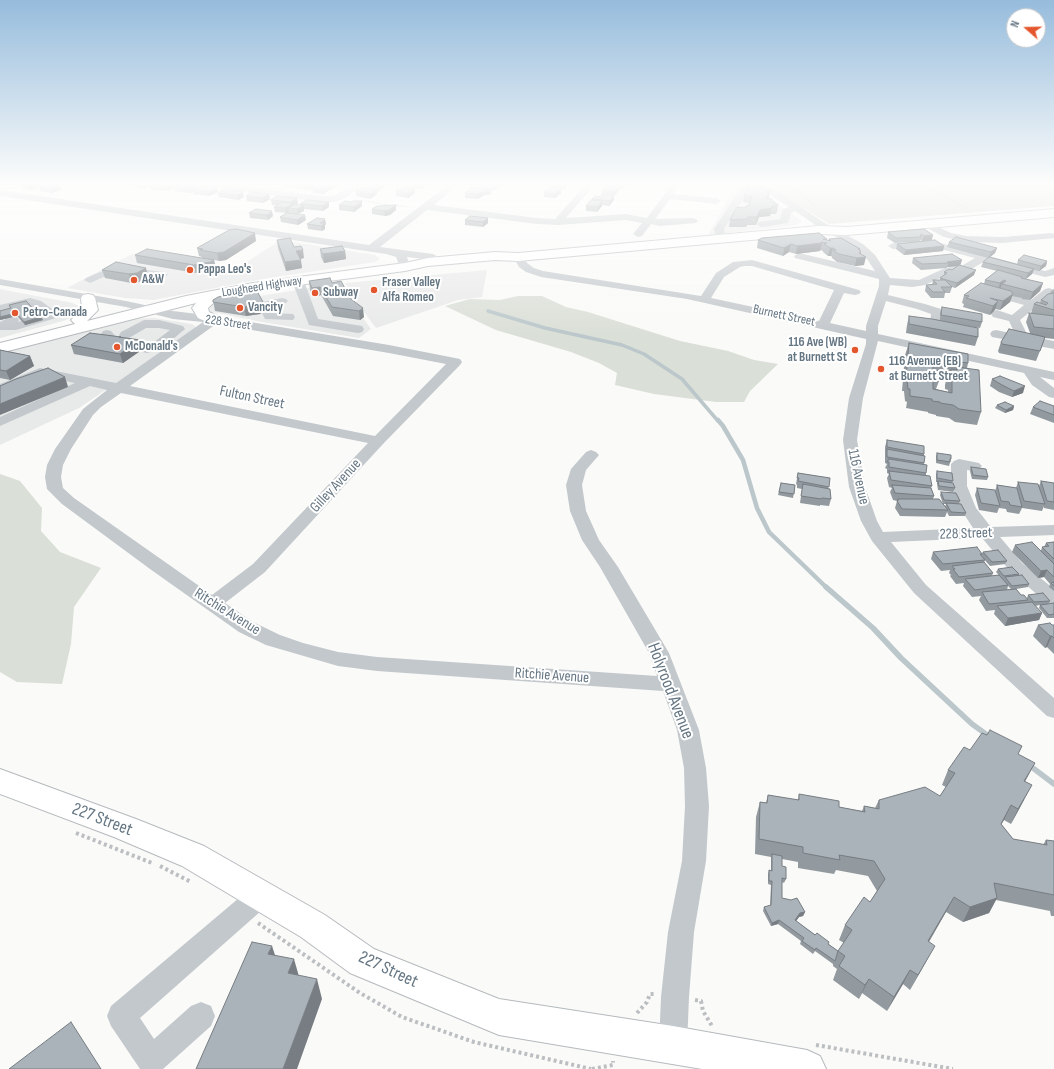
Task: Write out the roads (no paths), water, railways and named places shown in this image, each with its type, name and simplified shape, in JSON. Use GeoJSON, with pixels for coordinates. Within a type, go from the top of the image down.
{"type":"FeatureCollection","features":[{"type":"Feature","properties":{"kind":"main road","name":"Lougheed Highway"},"geometry":{"type":"LineString","coordinates":[[0,348],[145,309],[214,295],[298,281],[405,267],[431,268],[498,262],[518,257],[771,235]]}},
{"type":"Feature","properties":{"kind":"main road"},"geometry":{"type":"LineString","coordinates":[[214,295],[203,303],[200,308],[203,314],[214,320]]}},
{"type":"Feature","properties":{"kind":"main road"},"geometry":{"type":"LineString","coordinates":[[79,320],[90,310],[88,298]]}},
{"type":"Feature","properties":{"kind":"main road","name":"Lougheed Highway"},"geometry":{"type":"LineString","coordinates":[[0,340],[112,312],[145,309]]}},
{"type":"Feature","properties":{"kind":"main road","name":"227 Street"},"geometry":{"type":"LineString","coordinates":[[0,781],[125,828],[193,856],[251,904],[313,926],[362,960],[499,1017],[673,1045],[810,1057]]}},
{"type":"Feature","properties":{"kind":"street"},"geometry":{"type":"LineString","coordinates":[[278,235],[433,257]]}},
{"type":"Feature","properties":{"kind":"street"},"geometry":{"type":"LineString","coordinates":[[372,249],[390,235]]}},
{"type":"Feature","properties":{"kind":"street"},"geometry":{"type":"LineString","coordinates":[[720,235],[721,239]]}},
{"type":"Feature","properties":{"kind":"street"},"geometry":{"type":"LineString","coordinates":[[839,235],[859,246],[871,257],[884,279]]}},
{"type":"Feature","properties":{"kind":"street"},"geometry":{"type":"LineString","coordinates":[[948,235],[966,239],[1003,240],[1053,236]]}},
{"type":"Feature","properties":{"kind":"street"},"geometry":{"type":"LineString","coordinates":[[893,246],[929,243],[940,239]]}},
{"type":"Feature","properties":{"kind":"street"},"geometry":{"type":"LineString","coordinates":[[929,243],[983,258],[1049,280],[1033,304],[1014,318],[997,314]]}},
{"type":"Feature","properties":{"kind":"street"},"geometry":{"type":"LineString","coordinates":[[387,251],[400,255],[404,261],[405,267]]}},
{"type":"Feature","properties":{"kind":"street"},"geometry":{"type":"LineString","coordinates":[[799,256],[884,279],[912,284],[921,283],[949,270],[966,268],[983,258]]}},
{"type":"Feature","properties":{"kind":"street","name":"Burnett Street"},"geometry":{"type":"LineString","coordinates":[[518,257],[523,265],[530,270],[541,274],[667,292],[704,299],[1054,376]]}},
{"type":"Feature","properties":{"kind":"street"},"geometry":{"type":"LineString","coordinates":[[704,299],[720,275],[737,264],[745,263],[752,263],[855,292]]}},
{"type":"Feature","properties":{"kind":"street"},"geometry":{"type":"LineString","coordinates":[[90,280],[114,269],[163,275]]}},
{"type":"Feature","properties":{"kind":"street","name":"116 Avenue"},"geometry":{"type":"LineString","coordinates":[[884,279],[882,297],[872,326],[872,344],[856,398],[850,440],[858,487],[870,521],[878,537],[920,589],[1054,710]]}},
{"type":"Feature","properties":{"kind":"street"},"geometry":{"type":"LineString","coordinates":[[298,281],[313,322],[358,329]]}},
{"type":"Feature","properties":{"kind":"street","name":"228 Street"},"geometry":{"type":"LineString","coordinates":[[0,282],[173,315],[214,320],[389,349],[455,362]]}},
{"type":"Feature","properties":{"kind":"street"},"geometry":{"type":"LineString","coordinates":[[823,325],[841,288]]}},
{"type":"Feature","properties":{"kind":"street"},"geometry":{"type":"LineString","coordinates":[[982,290],[1033,304]]}},
{"type":"Feature","properties":{"kind":"street"},"geometry":{"type":"LineString","coordinates":[[882,297],[921,306],[937,312],[930,322],[950,326]]}},
{"type":"Feature","properties":{"kind":"street"},"geometry":{"type":"LineString","coordinates":[[288,317],[280,298],[267,304],[265,307],[269,316],[288,317],[310,315]]}},
{"type":"Feature","properties":{"kind":"street"},"geometry":{"type":"LineString","coordinates":[[1014,318],[1024,338]]}},
{"type":"Feature","properties":{"kind":"street","name":"Ritchie Avenue"},"geometry":{"type":"LineString","coordinates":[[214,320],[88,412],[63,449],[55,465],[53,478],[56,489],[68,501],[246,627],[273,640],[320,655],[377,664],[671,684]]}},
{"type":"Feature","properties":{"kind":"street"},"geometry":{"type":"LineString","coordinates":[[107,334],[114,342],[119,344],[147,349],[157,346],[179,330],[178,328],[158,324],[140,326],[125,334]]}},
{"type":"Feature","properties":{"kind":"street"},"geometry":{"type":"LineString","coordinates":[[996,334],[1024,338],[1051,347]]}},
{"type":"Feature","properties":{"kind":"street","name":"Gilley Avenue"},"geometry":{"type":"LineString","coordinates":[[212,604],[245,580],[263,564],[378,441],[455,362]]}},
{"type":"Feature","properties":{"kind":"street"},"geometry":{"type":"LineString","coordinates":[[1029,371],[1031,376],[1037,382],[1054,394]]}},
{"type":"Feature","properties":{"kind":"street","name":"Fulton Street"},"geometry":{"type":"LineString","coordinates":[[0,389],[40,372],[378,441]]}},
{"type":"Feature","properties":{"kind":"street"},"geometry":{"type":"LineString","coordinates":[[0,422],[89,382]]}},
{"type":"Feature","properties":{"kind":"street","name":"Holyrood Avenue"},"geometry":{"type":"LineString","coordinates":[[590,455],[579,469],[574,485],[578,511],[591,540],[653,642],[671,684],[688,730],[695,768],[697,806],[694,861],[684,911],[679,957],[673,1045]]}},
{"type":"Feature","properties":{"kind":"street"},"geometry":{"type":"LineString","coordinates":[[974,466],[958,464],[959,486],[970,512],[1016,567],[1054,599]]}},
{"type":"Feature","properties":{"kind":"street","name":"228 Street"},"geometry":{"type":"LineString","coordinates":[[878,537],[1054,530]]}},
{"type":"Feature","properties":{"kind":"street"},"geometry":{"type":"LineString","coordinates":[[201,1016],[151,1060],[121,1016],[251,904]]}},
{"type":"Feature","properties":{"kind":"waterway"},"geometry":{"type":"LineString","coordinates":[[488,311],[545,328],[622,345],[644,354],[682,379],[718,421]]}},
{"type":"Feature","properties":{"kind":"waterway"},"geometry":{"type":"LineString","coordinates":[[718,420],[743,460],[757,508],[769,532],[827,588]]}},
{"type":"Feature","properties":{"kind":"waterway"},"geometry":{"type":"LineString","coordinates":[[826,587],[873,628],[901,658],[972,724],[990,737]]}},
{"type":"Feature","properties":{"kind":"waterway"},"geometry":{"type":"LineString","coordinates":[[1029,765],[1054,784]]}},
{"type":"Feature","properties":{"kind":"place","name":"Pappa Leo's"},"geometry":{"type":"Point","coordinates":[190,270]}},
{"type":"Feature","properties":{"kind":"place","name":"A&W"},"geometry":{"type":"Point","coordinates":[134,280]}},
{"type":"Feature","properties":{"kind":"place","name":"Fraser Valley Alfa Romeo"},"geometry":{"type":"Point","coordinates":[374,290]}},
{"type":"Feature","properties":{"kind":"place","name":"Subway"},"geometry":{"type":"Point","coordinates":[315,293]}},
{"type":"Feature","properties":{"kind":"place","name":"Vancity"},"geometry":{"type":"Point","coordinates":[240,308]}},
{"type":"Feature","properties":{"kind":"place","name":"Petro-Canada"},"geometry":{"type":"Point","coordinates":[15,313]}},
{"type":"Feature","properties":{"kind":"place","name":"McDonald's"},"geometry":{"type":"Point","coordinates":[117,347]}},
{"type":"Feature","properties":{"kind":"place","name":"116 Ave (WB) at Burnett St"},"geometry":{"type":"Point","coordinates":[855,350]}},
{"type":"Feature","properties":{"kind":"place","name":"116 Avenue (EB) at Burnett Street"},"geometry":{"type":"Point","coordinates":[881,369]}}]}
